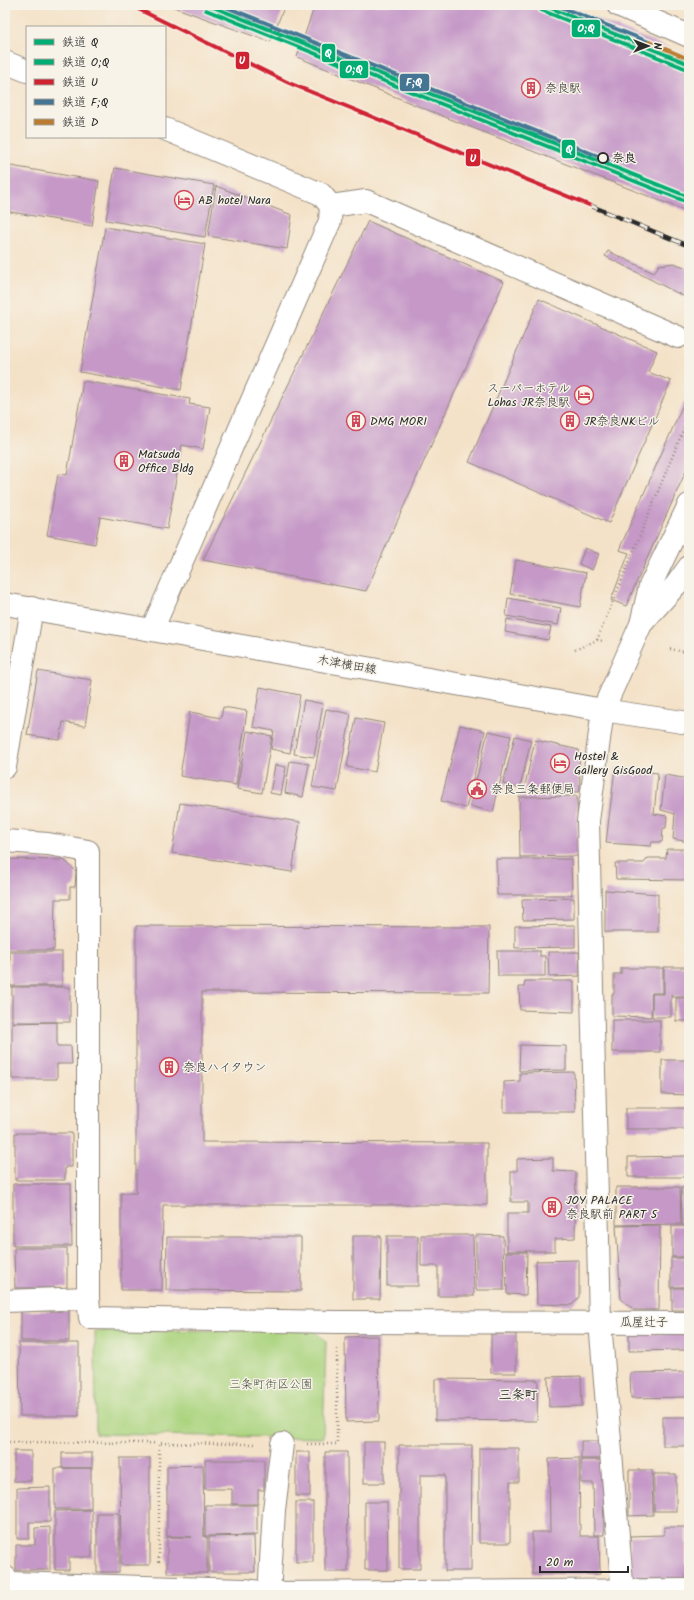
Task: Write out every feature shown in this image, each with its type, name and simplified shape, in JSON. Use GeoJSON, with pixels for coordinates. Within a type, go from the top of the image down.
{"type":"FeatureCollection","features":[{"type":"Feature","properties":{"kind":"street"},"geometry":{"type":"LineString","coordinates":[[618,5],[689,36]]}},
{"type":"Feature","properties":{"kind":"street"},"geometry":{"type":"LineString","coordinates":[[5,62],[26,71]]}},
{"type":"Feature","properties":{"kind":"street"},"geometry":{"type":"LineString","coordinates":[[152,630],[330,221],[331,206],[321,194],[166,128]]}},
{"type":"Feature","properties":{"kind":"street"},"geometry":{"type":"LineString","coordinates":[[331,206],[366,201],[678,337]]}},
{"type":"Feature","properties":{"kind":"street"},"geometry":{"type":"LineString","coordinates":[[623,1592],[600,1322],[588,821],[603,710],[641,624],[650,586],[689,505]]}},
{"type":"Feature","properties":{"kind":"street"},"geometry":{"type":"LineString","coordinates":[[641,624],[689,568]]}},
{"type":"Feature","properties":{"kind":"street","name":"木津横田線"},"geometry":{"type":"LineString","coordinates":[[5,604],[603,710],[689,723]]}},
{"type":"Feature","properties":{"kind":"street"},"geometry":{"type":"LineString","coordinates":[[5,767],[32,608]]}},
{"type":"Feature","properties":{"kind":"street"},"geometry":{"type":"LineString","coordinates":[[5,841],[48,844],[88,851],[88,1298],[5,1302]]}},
{"type":"Feature","properties":{"kind":"street","name":"瓜屋辻子"},"geometry":{"type":"LineString","coordinates":[[88,1298],[90,1318],[338,1322],[689,1323]]}},
{"type":"Feature","properties":{"kind":"street"},"geometry":{"type":"LineString","coordinates":[[269,1594],[274,1510],[282,1444]]}},
{"type":"Feature","properties":{"kind":"street"},"geometry":{"type":"LineString","coordinates":[[5,1577],[11,1583],[245,1590],[269,1594],[623,1592],[689,1590]]}},
{"type":"Feature","properties":{"kind":"path"},"geometry":{"type":"LineString","coordinates":[[597,640],[689,416]]}},
{"type":"Feature","properties":{"kind":"path"},"geometry":{"type":"LineString","coordinates":[[575,650],[597,640],[609,642]]}},
{"type":"Feature","properties":{"kind":"path"},"geometry":{"type":"LineString","coordinates":[[670,649],[689,653]]}},
{"type":"Feature","properties":{"kind":"path"},"geometry":{"type":"LineString","coordinates":[[5,1442],[338,1444],[338,1322]]}},
{"type":"Feature","properties":{"kind":"path"},"geometry":{"type":"LineString","coordinates":[[159,1444],[159,1588]]}},
{"type":"Feature","properties":{"kind":"green space","name":"三条町街区公園"},"geometry":{"type":"Polygon","coordinates":[[[314,1330],[326,1342],[323,1438],[96,1434],[95,1331],[314,1330]]]}},
{"type":"Feature","properties":{"kind":"building"},"geometry":{"type":"Polygon","coordinates":[[[168,5],[285,5],[270,42],[168,5]]]}},
{"type":"Feature","properties":{"kind":"building","name":"奈良駅"},"geometry":{"type":"Polygon","coordinates":[[[315,5],[562,5],[689,56],[689,212],[450,119],[297,57],[315,5]]]}},
{"type":"Feature","properties":{"kind":"building"},"geometry":{"type":"Polygon","coordinates":[[[5,165],[99,181],[92,226],[5,211],[5,165]]]}},
{"type":"Feature","properties":{"kind":"building"},"geometry":{"type":"Polygon","coordinates":[[[115,168],[214,185],[205,237],[106,220],[115,168]]]}},
{"type":"Feature","properties":{"kind":"building"},"geometry":{"type":"Polygon","coordinates":[[[216,186],[292,215],[287,249],[208,236],[216,186]]]}},
{"type":"Feature","properties":{"kind":"building","name":"DMG MORI"},"geometry":{"type":"Polygon","coordinates":[[[368,221],[504,282],[366,591],[203,560],[368,221]]]}},
{"type":"Feature","properties":{"kind":"building"},"geometry":{"type":"Polygon","coordinates":[[[105,227],[205,244],[181,390],[80,372],[105,227]]]}},
{"type":"Feature","properties":{"kind":"building"},"geometry":{"type":"Polygon","coordinates":[[[608,251],[654,273],[659,265],[674,263],[689,269],[689,299],[605,256],[608,251]]]}},
{"type":"Feature","properties":{"kind":"building","name":"JR奈良NKビル"},"geometry":{"type":"Polygon","coordinates":[[[539,299],[657,351],[648,372],[671,381],[609,523],[469,462],[539,299]]]}},
{"type":"Feature","properties":{"kind":"building","name":"Matsuda Office Bldg"},"geometry":{"type":"Polygon","coordinates":[[[83,381],[190,399],[189,404],[210,407],[203,449],[182,445],[167,529],[100,517],[95,544],[47,535],[58,474],[67,475],[83,381]]]}},
{"type":"Feature","properties":{"kind":"building"},"geometry":{"type":"Polygon","coordinates":[[[689,391],[689,464],[626,606],[611,600],[629,553],[619,550],[689,391]]]}},
{"type":"Feature","properties":{"kind":"building"},"geometry":{"type":"Polygon","coordinates":[[[585,548],[599,554],[592,570],[579,564],[585,548]]]}},
{"type":"Feature","properties":{"kind":"building"},"geometry":{"type":"Polygon","coordinates":[[[516,560],[586,573],[580,607],[510,594],[516,560]]]}},
{"type":"Feature","properties":{"kind":"building"},"geometry":{"type":"Polygon","coordinates":[[[508,598],[561,608],[558,625],[506,616],[508,598]]]}},
{"type":"Feature","properties":{"kind":"building"},"geometry":{"type":"Polygon","coordinates":[[[507,619],[551,627],[548,640],[505,632],[507,619]]]}},
{"type":"Feature","properties":{"kind":"building"},"geometry":{"type":"Polygon","coordinates":[[[38,671],[92,680],[85,726],[63,722],[60,740],[27,735],[38,671]]]}},
{"type":"Feature","properties":{"kind":"building"},"geometry":{"type":"Polygon","coordinates":[[[260,687],[300,695],[290,753],[271,749],[274,731],[253,727],[260,687]]]}},
{"type":"Feature","properties":{"kind":"building"},"geometry":{"type":"Polygon","coordinates":[[[304,700],[323,704],[314,757],[294,754],[304,700]]]}},
{"type":"Feature","properties":{"kind":"building"},"geometry":{"type":"Polygon","coordinates":[[[223,707],[247,711],[236,785],[180,776],[190,712],[221,718],[223,707]]]}},
{"type":"Feature","properties":{"kind":"building"},"geometry":{"type":"Polygon","coordinates":[[[326,709],[351,714],[337,791],[312,787],[326,709]]]}},
{"type":"Feature","properties":{"kind":"building"},"geometry":{"type":"Polygon","coordinates":[[[356,718],[384,723],[375,772],[347,767],[356,718]]]}},
{"type":"Feature","properties":{"kind":"building"},"geometry":{"type":"Polygon","coordinates":[[[460,725],[485,731],[466,808],[441,801],[460,725]]]}},
{"type":"Feature","properties":{"kind":"building"},"geometry":{"type":"Polygon","coordinates":[[[247,731],[272,736],[262,793],[237,789],[247,731]]]}},
{"type":"Feature","properties":{"kind":"building"},"geometry":{"type":"Polygon","coordinates":[[[488,731],[511,736],[493,812],[470,806],[488,731]]]}},
{"type":"Feature","properties":{"kind":"building"},"geometry":{"type":"Polygon","coordinates":[[[515,736],[531,740],[520,788],[503,784],[515,736]]]}},
{"type":"Feature","properties":{"kind":"building"},"geometry":{"type":"Polygon","coordinates":[[[535,740],[579,750],[580,792],[524,790],[535,740]]]}},
{"type":"Feature","properties":{"kind":"building"},"geometry":{"type":"Polygon","coordinates":[[[290,761],[309,764],[303,797],[285,793],[290,761]]]}},
{"type":"Feature","properties":{"kind":"building"},"geometry":{"type":"Polygon","coordinates":[[[275,765],[286,767],[281,795],[270,793],[275,765]]]}},
{"type":"Feature","properties":{"kind":"building"},"geometry":{"type":"Polygon","coordinates":[[[615,768],[658,773],[654,814],[667,816],[666,828],[663,828],[662,842],[652,842],[651,846],[606,843],[615,768]]]}},
{"type":"Feature","properties":{"kind":"building"},"geometry":{"type":"Polygon","coordinates":[[[665,775],[689,779],[689,842],[673,839],[675,814],[661,810],[665,775]]]}},
{"type":"Feature","properties":{"kind":"building"},"geometry":{"type":"Polygon","coordinates":[[[577,796],[578,856],[520,857],[519,797],[577,796]]]}},
{"type":"Feature","properties":{"kind":"building"},"geometry":{"type":"Polygon","coordinates":[[[180,803],[300,822],[292,872],[172,853],[180,803]]]}},
{"type":"Feature","properties":{"kind":"building"},"geometry":{"type":"Polygon","coordinates":[[[667,849],[689,849],[689,880],[616,879],[615,863],[644,863],[648,858],[666,858],[667,849]]]}},
{"type":"Feature","properties":{"kind":"building"},"geometry":{"type":"Polygon","coordinates":[[[5,859],[64,860],[76,871],[75,887],[70,887],[70,899],[55,899],[54,950],[5,950],[5,859]]]}},
{"type":"Feature","properties":{"kind":"building"},"geometry":{"type":"Polygon","coordinates":[[[496,859],[571,859],[572,895],[497,895],[496,859]]]}},
{"type":"Feature","properties":{"kind":"building"},"geometry":{"type":"Polygon","coordinates":[[[605,890],[658,894],[658,932],[605,932],[605,890]]]}},
{"type":"Feature","properties":{"kind":"building"},"geometry":{"type":"Polygon","coordinates":[[[574,898],[574,919],[523,920],[522,899],[574,898]]]}},
{"type":"Feature","properties":{"kind":"building"},"geometry":{"type":"Polygon","coordinates":[[[575,925],[575,947],[515,948],[515,926],[575,925]]]}},
{"type":"Feature","properties":{"kind":"building","name":"奈良ハイタウン"},"geometry":{"type":"Polygon","coordinates":[[[136,926],[489,927],[488,993],[202,992],[202,1142],[487,1143],[487,1205],[163,1205],[162,1290],[121,1290],[121,1193],[136,1193],[136,926]]]}},
{"type":"Feature","properties":{"kind":"building"},"geometry":{"type":"Polygon","coordinates":[[[497,951],[540,951],[540,956],[545,956],[545,976],[498,976],[497,951]]]}},
{"type":"Feature","properties":{"kind":"building"},"geometry":{"type":"Polygon","coordinates":[[[10,952],[62,952],[62,986],[10,986],[10,952]]]}},
{"type":"Feature","properties":{"kind":"building"},"geometry":{"type":"Polygon","coordinates":[[[548,952],[579,952],[580,976],[549,977],[548,952]]]}},
{"type":"Feature","properties":{"kind":"building"},"geometry":{"type":"Polygon","coordinates":[[[664,967],[689,967],[689,997],[672,997],[671,994],[671,1017],[652,1017],[652,994],[664,994],[664,967]]]}},
{"type":"Feature","properties":{"kind":"building"},"geometry":{"type":"Polygon","coordinates":[[[621,968],[663,968],[663,993],[652,993],[651,1017],[612,1016],[614,974],[621,974],[621,968]]]}},
{"type":"Feature","properties":{"kind":"building"},"geometry":{"type":"Polygon","coordinates":[[[525,981],[574,981],[574,1012],[520,1010],[519,987],[524,987],[525,981]]]}},
{"type":"Feature","properties":{"kind":"building"},"geometry":{"type":"Polygon","coordinates":[[[12,987],[70,987],[70,1022],[12,1022],[12,987]]]}},
{"type":"Feature","properties":{"kind":"building"},"geometry":{"type":"Polygon","coordinates":[[[676,998],[689,998],[689,1021],[676,1021],[676,998]]]}},
{"type":"Feature","properties":{"kind":"building"},"geometry":{"type":"Polygon","coordinates":[[[612,1020],[660,1020],[660,1052],[612,1052],[612,1020]]]}},
{"type":"Feature","properties":{"kind":"building"},"geometry":{"type":"Polygon","coordinates":[[[57,1022],[57,1046],[71,1046],[72,1064],[57,1064],[57,1079],[12,1079],[12,1023],[57,1022]]]}},
{"type":"Feature","properties":{"kind":"building"},"geometry":{"type":"Polygon","coordinates":[[[520,1045],[566,1046],[566,1070],[519,1071],[520,1045]]]}},
{"type":"Feature","properties":{"kind":"building"},"geometry":{"type":"Polygon","coordinates":[[[662,1060],[689,1060],[689,1095],[662,1094],[662,1060]]]}},
{"type":"Feature","properties":{"kind":"building"},"geometry":{"type":"Polygon","coordinates":[[[574,1072],[575,1112],[504,1112],[504,1082],[520,1081],[520,1073],[574,1072]]]}},
{"type":"Feature","properties":{"kind":"building"},"geometry":{"type":"Polygon","coordinates":[[[626,1108],[689,1108],[689,1129],[626,1129],[626,1108]]]}},
{"type":"Feature","properties":{"kind":"building"},"geometry":{"type":"Polygon","coordinates":[[[15,1133],[72,1133],[72,1167],[65,1167],[65,1180],[15,1180],[15,1133]]]}},
{"type":"Feature","properties":{"kind":"building"},"geometry":{"type":"Polygon","coordinates":[[[689,1156],[689,1177],[628,1177],[628,1157],[689,1156]]]}},
{"type":"Feature","properties":{"kind":"building","name":"JOY PALACE 奈良駅前 PART 5"},"geometry":{"type":"Polygon","coordinates":[[[553,1158],[553,1171],[576,1172],[575,1238],[555,1239],[555,1251],[507,1251],[507,1213],[528,1213],[528,1202],[511,1202],[511,1171],[517,1171],[517,1159],[553,1158]]]}},
{"type":"Feature","properties":{"kind":"building"},"geometry":{"type":"Polygon","coordinates":[[[13,1184],[71,1184],[72,1246],[13,1246],[13,1184]]]}},
{"type":"Feature","properties":{"kind":"building"},"geometry":{"type":"Polygon","coordinates":[[[616,1187],[680,1187],[681,1224],[616,1225],[616,1187]]]}},
{"type":"Feature","properties":{"kind":"building"},"geometry":{"type":"Polygon","coordinates":[[[689,1187],[689,1225],[682,1225],[681,1188],[689,1187]]]}},
{"type":"Feature","properties":{"kind":"building"},"geometry":{"type":"Polygon","coordinates":[[[660,1225],[659,1310],[634,1310],[621,1299],[616,1226],[660,1225]]]}},
{"type":"Feature","properties":{"kind":"building"},"geometry":{"type":"Polygon","coordinates":[[[672,1226],[689,1226],[689,1257],[672,1257],[672,1226]]]}},
{"type":"Feature","properties":{"kind":"building"},"geometry":{"type":"Polygon","coordinates":[[[421,1235],[473,1235],[474,1296],[438,1296],[438,1266],[421,1266],[421,1235]]]}},
{"type":"Feature","properties":{"kind":"building"},"geometry":{"type":"Polygon","coordinates":[[[476,1235],[503,1236],[504,1290],[476,1290],[476,1235]]]}},
{"type":"Feature","properties":{"kind":"building"},"geometry":{"type":"Polygon","coordinates":[[[353,1236],[381,1236],[380,1299],[353,1299],[353,1236]]]}},
{"type":"Feature","properties":{"kind":"building"},"geometry":{"type":"Polygon","coordinates":[[[387,1236],[418,1236],[418,1286],[387,1286],[387,1236]]]}},
{"type":"Feature","properties":{"kind":"building"},"geometry":{"type":"Polygon","coordinates":[[[167,1237],[301,1237],[301,1291],[166,1290],[167,1237]]]}},
{"type":"Feature","properties":{"kind":"building"},"geometry":{"type":"Polygon","coordinates":[[[14,1248],[67,1248],[67,1288],[15,1288],[14,1248]]]}},
{"type":"Feature","properties":{"kind":"building"},"geometry":{"type":"Polygon","coordinates":[[[506,1252],[527,1252],[526,1295],[507,1294],[506,1252]]]}},
{"type":"Feature","properties":{"kind":"building"},"geometry":{"type":"Polygon","coordinates":[[[671,1258],[689,1258],[689,1287],[671,1287],[671,1258]]]}},
{"type":"Feature","properties":{"kind":"building"},"geometry":{"type":"Polygon","coordinates":[[[579,1260],[579,1297],[572,1305],[537,1304],[536,1261],[579,1260]]]}},
{"type":"Feature","properties":{"kind":"building"},"geometry":{"type":"Polygon","coordinates":[[[672,1288],[689,1288],[689,1310],[672,1310],[672,1288]]]}},
{"type":"Feature","properties":{"kind":"building"},"geometry":{"type":"Polygon","coordinates":[[[21,1311],[69,1311],[69,1341],[21,1341],[21,1311]]]}},
{"type":"Feature","properties":{"kind":"building"},"geometry":{"type":"Polygon","coordinates":[[[689,1333],[689,1350],[629,1351],[629,1334],[689,1333]]]}},
{"type":"Feature","properties":{"kind":"building"},"geometry":{"type":"Polygon","coordinates":[[[491,1334],[516,1334],[516,1373],[491,1373],[491,1334]]]}},
{"type":"Feature","properties":{"kind":"building"},"geometry":{"type":"Polygon","coordinates":[[[378,1336],[379,1421],[346,1422],[345,1337],[378,1336]]]}},
{"type":"Feature","properties":{"kind":"building"},"geometry":{"type":"Polygon","coordinates":[[[19,1343],[79,1343],[79,1416],[20,1416],[19,1343]]]}},
{"type":"Feature","properties":{"kind":"building"},"geometry":{"type":"Polygon","coordinates":[[[689,1372],[689,1397],[631,1398],[630,1373],[689,1372]]]}},
{"type":"Feature","properties":{"kind":"building"},"geometry":{"type":"Polygon","coordinates":[[[581,1376],[582,1406],[549,1407],[548,1377],[581,1376]]]}},
{"type":"Feature","properties":{"kind":"building"},"geometry":{"type":"Polygon","coordinates":[[[435,1379],[538,1380],[537,1421],[435,1420],[435,1379]]]}},
{"type":"Feature","properties":{"kind":"building"},"geometry":{"type":"Polygon","coordinates":[[[663,1417],[689,1417],[689,1446],[663,1446],[663,1417]]]}},
{"type":"Feature","properties":{"kind":"building"},"geometry":{"type":"Polygon","coordinates":[[[581,1441],[603,1441],[604,1459],[581,1459],[581,1441]]]}},
{"type":"Feature","properties":{"kind":"building"},"geometry":{"type":"Polygon","coordinates":[[[364,1442],[384,1442],[384,1483],[364,1483],[364,1442]]]}},
{"type":"Feature","properties":{"kind":"building"},"geometry":{"type":"Polygon","coordinates":[[[399,1445],[472,1445],[471,1571],[445,1571],[445,1475],[420,1475],[420,1569],[399,1569],[399,1445]]]}},
{"type":"Feature","properties":{"kind":"building"},"geometry":{"type":"Polygon","coordinates":[[[479,1448],[519,1448],[519,1482],[510,1482],[510,1543],[479,1543],[479,1448]]]}},
{"type":"Feature","properties":{"kind":"building"},"geometry":{"type":"Polygon","coordinates":[[[14,1451],[31,1451],[31,1481],[14,1481],[14,1451]]]}},
{"type":"Feature","properties":{"kind":"building"},"geometry":{"type":"Polygon","coordinates":[[[296,1452],[310,1452],[310,1496],[296,1496],[296,1452]]]}},
{"type":"Feature","properties":{"kind":"building"},"geometry":{"type":"Polygon","coordinates":[[[325,1452],[347,1452],[348,1572],[325,1572],[325,1452]]]}},
{"type":"Feature","properties":{"kind":"building"},"geometry":{"type":"Polygon","coordinates":[[[62,1453],[92,1453],[92,1468],[62,1468],[62,1453]]]}},
{"type":"Feature","properties":{"kind":"building"},"geometry":{"type":"Polygon","coordinates":[[[120,1458],[150,1458],[150,1565],[121,1565],[120,1458]]]}},
{"type":"Feature","properties":{"kind":"building"},"geometry":{"type":"Polygon","coordinates":[[[579,1458],[580,1536],[599,1536],[600,1574],[532,1574],[532,1532],[550,1532],[549,1459],[579,1458]]]}},
{"type":"Feature","properties":{"kind":"building"},"geometry":{"type":"Polygon","coordinates":[[[205,1460],[264,1460],[264,1490],[258,1490],[258,1504],[232,1504],[232,1489],[205,1489],[205,1460]]]}},
{"type":"Feature","properties":{"kind":"building"},"geometry":{"type":"Polygon","coordinates":[[[581,1460],[603,1460],[604,1535],[594,1535],[593,1483],[581,1483],[581,1460]]]}},
{"type":"Feature","properties":{"kind":"building"},"geometry":{"type":"Polygon","coordinates":[[[203,1465],[204,1537],[207,1537],[207,1573],[167,1573],[167,1537],[192,1537],[167,1536],[167,1466],[203,1465]]]}},
{"type":"Feature","properties":{"kind":"building"},"geometry":{"type":"Polygon","coordinates":[[[55,1468],[91,1468],[91,1509],[55,1509],[55,1468]]]}},
{"type":"Feature","properties":{"kind":"building"},"geometry":{"type":"Polygon","coordinates":[[[629,1470],[652,1470],[653,1515],[629,1516],[629,1470]]]}},
{"type":"Feature","properties":{"kind":"building"},"geometry":{"type":"Polygon","coordinates":[[[654,1474],[676,1474],[676,1511],[654,1511],[654,1474]]]}},
{"type":"Feature","properties":{"kind":"building"},"geometry":{"type":"Polygon","coordinates":[[[50,1487],[50,1522],[29,1522],[29,1539],[17,1539],[17,1488],[50,1487]]]}},
{"type":"Feature","properties":{"kind":"building"},"geometry":{"type":"Polygon","coordinates":[[[296,1502],[313,1502],[313,1562],[296,1562],[296,1502]]]}},
{"type":"Feature","properties":{"kind":"building"},"geometry":{"type":"Polygon","coordinates":[[[365,1502],[387,1502],[388,1570],[365,1570],[365,1502]]]}},
{"type":"Feature","properties":{"kind":"building"},"geometry":{"type":"Polygon","coordinates":[[[205,1505],[257,1505],[257,1535],[205,1536],[205,1505]]]}},
{"type":"Feature","properties":{"kind":"building"},"geometry":{"type":"Polygon","coordinates":[[[92,1510],[92,1557],[69,1557],[69,1570],[55,1570],[55,1511],[92,1510]]]}},
{"type":"Feature","properties":{"kind":"building"},"geometry":{"type":"Polygon","coordinates":[[[97,1513],[119,1513],[119,1572],[97,1572],[97,1513]]]}},
{"type":"Feature","properties":{"kind":"building"},"geometry":{"type":"Polygon","coordinates":[[[50,1527],[50,1570],[16,1570],[16,1545],[35,1545],[35,1528],[50,1527]]]}},
{"type":"Feature","properties":{"kind":"building"},"geometry":{"type":"Polygon","coordinates":[[[664,1527],[686,1527],[686,1579],[631,1579],[630,1536],[664,1535],[664,1527]]]}},
{"type":"Feature","properties":{"kind":"building"},"geometry":{"type":"Polygon","coordinates":[[[254,1536],[255,1572],[209,1572],[209,1537],[254,1536]]]}},
{"type":"Feature","properties":{"kind":"railway"},"geometry":{"type":"LineString","coordinates":[[589,205],[689,246]]}},
{"type":"Feature","properties":{"kind":"rail line","name":"U"},"geometry":{"type":"LineString","coordinates":[[130,5],[289,83],[589,205]]}},
{"type":"Feature","properties":{"kind":"rail line","name":"Q"},"geometry":{"type":"LineString","coordinates":[[208,5],[689,197]]}},
{"type":"Feature","properties":{"kind":"rail line","name":"F;Q"},"geometry":{"type":"LineString","coordinates":[[221,5],[608,160]]}},
{"type":"Feature","properties":{"kind":"rail line","name":"Q"},"geometry":{"type":"LineString","coordinates":[[543,5],[689,64]]}},
{"type":"Feature","properties":{"kind":"rail line","name":"F;Q"},"geometry":{"type":"LineString","coordinates":[[556,5],[649,42]]}},
{"type":"Feature","properties":{"kind":"rail line","name":"O;Q"},"geometry":{"type":"LineString","coordinates":[[206,10],[687,202]]}},
{"type":"Feature","properties":{"kind":"rail line","name":"O;Q"},"geometry":{"type":"LineString","coordinates":[[541,10],[687,69]]}},
{"type":"Feature","properties":{"kind":"rail line","name":"D"},"geometry":{"type":"LineString","coordinates":[[649,42],[689,59]]}},
{"type":"Feature","properties":{"kind":"place","name":"奈良駅"},"geometry":{"type":"Point","coordinates":[531,88]}},
{"type":"Feature","properties":{"kind":"place","name":"奈良"},"geometry":{"type":"Point","coordinates":[603,158]}},
{"type":"Feature","properties":{"kind":"place","name":"AB hotel Nara"},"geometry":{"type":"Point","coordinates":[184,200]}},
{"type":"Feature","properties":{"kind":"place","name":"スーパーホテル Lohas JR奈良駅"},"geometry":{"type":"Point","coordinates":[584,395]}},
{"type":"Feature","properties":{"kind":"place","name":"DMG MORI"},"geometry":{"type":"Point","coordinates":[356,421]}},
{"type":"Feature","properties":{"kind":"place","name":"JR奈良NKビル"},"geometry":{"type":"Point","coordinates":[570,421]}},
{"type":"Feature","properties":{"kind":"place","name":"Matsuda Office Bldg"},"geometry":{"type":"Point","coordinates":[124,461]}},
{"type":"Feature","properties":{"kind":"place","name":"Hostel & Gallery GisGood"},"geometry":{"type":"Point","coordinates":[560,763]}},
{"type":"Feature","properties":{"kind":"place","name":"奈良三条郵便局"},"geometry":{"type":"Point","coordinates":[477,789]}},
{"type":"Feature","properties":{"kind":"place","name":"奈良ハイタウン"},"geometry":{"type":"Point","coordinates":[169,1067]}},
{"type":"Feature","properties":{"kind":"place","name":"JOY PALACE 奈良駅前 PART 5"},"geometry":{"type":"Point","coordinates":[552,1207]}},
{"type":"Feature","properties":{"kind":"district","name":"三条町"},"geometry":{"type":"Point","coordinates":[518,1395]}}]}
